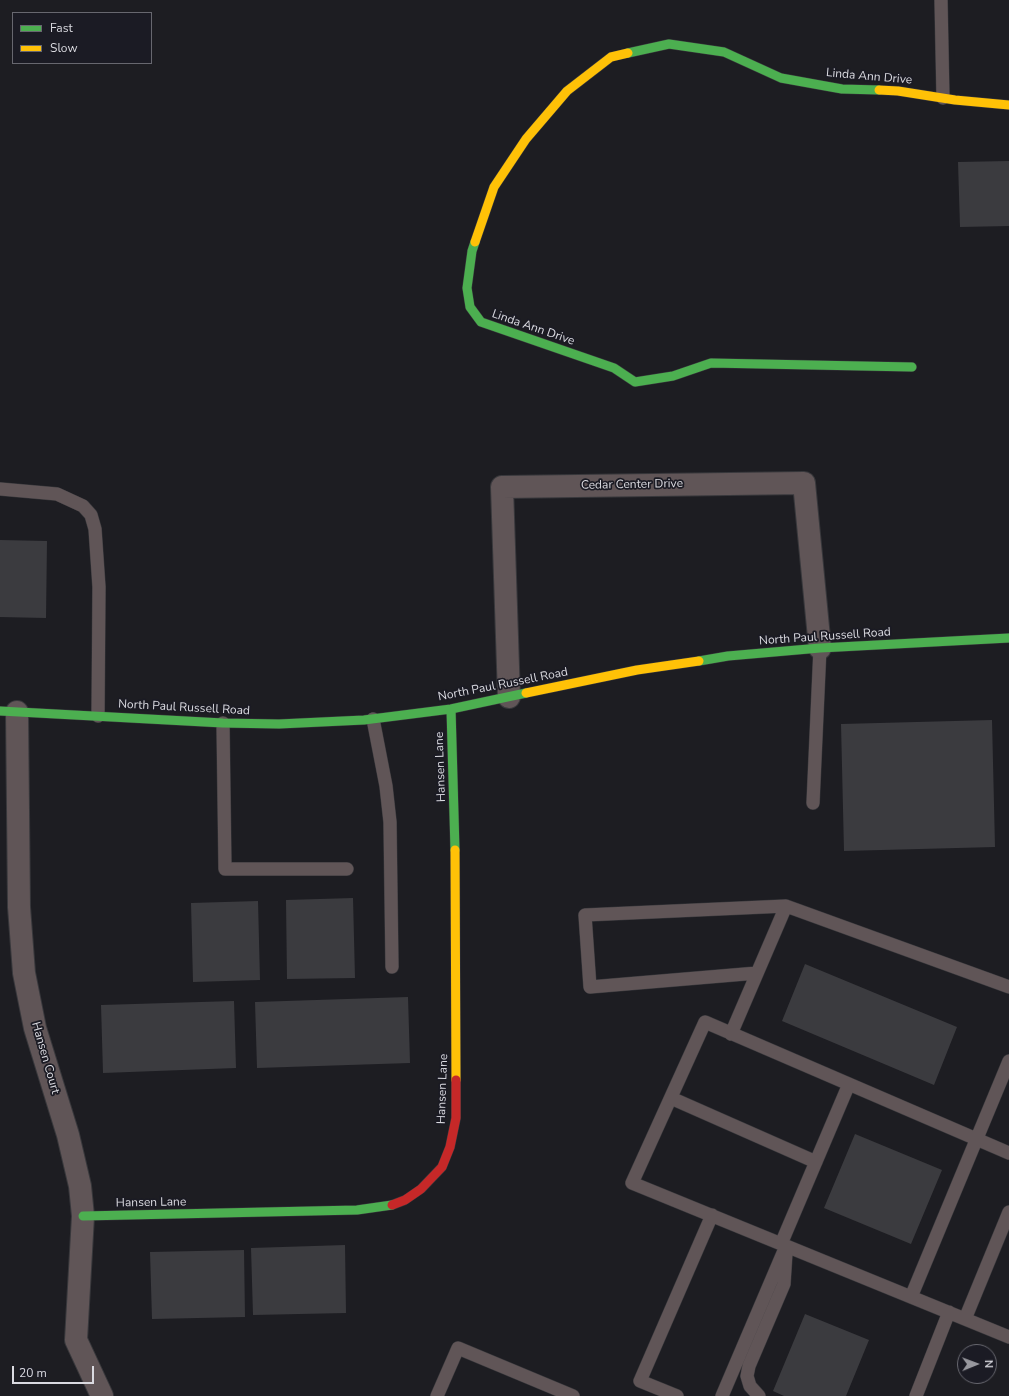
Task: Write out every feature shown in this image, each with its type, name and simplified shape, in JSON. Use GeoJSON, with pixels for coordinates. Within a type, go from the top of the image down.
{"type":"FeatureCollection","features":[{"type":"Feature","properties":{"kind":"street","name":"Linda Ann Drive"},"geometry":{"type":"LineString","coordinates":[[912,367],[711,363],[673,376],[635,382],[614,368],[481,322],[470,307],[467,288],[472,251],[494,188],[526,139],[567,91],[611,57],[669,44],[724,52],[781,78],[842,89],[898,91],[943,98],[1009,105]]}},
{"type":"Feature","properties":{"kind":"street","name":"Cedar Center Drive"},"geometry":{"type":"LineString","coordinates":[[509,697],[502,487],[804,482],[820,648]]}},
{"type":"Feature","properties":{"kind":"street","name":"North Paul Russell Road"},"geometry":{"type":"LineString","coordinates":[[9,711],[223,723],[279,724],[373,719],[451,709],[637,670],[728,656],[820,648],[1009,638]]}},
{"type":"Feature","properties":{"kind":"street","name":"Hansen Lane"},"geometry":{"type":"LineString","coordinates":[[83,1216],[358,1210],[389,1206],[405,1200],[421,1189],[442,1166],[450,1147],[456,1118],[455,815],[451,709]]}},
{"type":"Feature","properties":{"kind":"street","name":"Hansen Court"},"geometry":{"type":"LineString","coordinates":[[9,711],[19,908],[24,973],[36,1028],[71,1145],[80,1186],[83,1216],[76,1340],[102,1396]]}},
{"type":"Feature","properties":{"kind":"lane"},"geometry":{"type":"LineString","coordinates":[[941,0],[943,98]]}},
{"type":"Feature","properties":{"kind":"lane"},"geometry":{"type":"LineString","coordinates":[[0,489],[57,494],[82,506],[91,515],[95,528],[99,587],[98,716]]}},
{"type":"Feature","properties":{"kind":"lane"},"geometry":{"type":"LineString","coordinates":[[813,803],[820,648]]}},
{"type":"Feature","properties":{"kind":"lane"},"geometry":{"type":"LineString","coordinates":[[373,719],[386,786],[390,822],[392,967]]}},
{"type":"Feature","properties":{"kind":"lane"},"geometry":{"type":"LineString","coordinates":[[223,723],[224,869],[347,869]]}},
{"type":"Feature","properties":{"kind":"lane"},"geometry":{"type":"LineString","coordinates":[[757,973],[590,987],[585,915],[786,906],[1009,987]]}},
{"type":"Feature","properties":{"kind":"lane"},"geometry":{"type":"LineString","coordinates":[[731,1034],[786,906]]}},
{"type":"Feature","properties":{"kind":"lane"},"geometry":{"type":"LineString","coordinates":[[1009,1153],[705,1022],[632,1183],[1009,1337]]}},
{"type":"Feature","properties":{"kind":"lane"},"geometry":{"type":"LineString","coordinates":[[911,1297],[1009,1061]]}},
{"type":"Feature","properties":{"kind":"lane"},"geometry":{"type":"LineString","coordinates":[[722,1396],[849,1084]]}},
{"type":"Feature","properties":{"kind":"lane"},"geometry":{"type":"LineString","coordinates":[[671,1098],[816,1162]]}},
{"type":"Feature","properties":{"kind":"lane"},"geometry":{"type":"LineString","coordinates":[[965,1319],[1009,1212]]}},
{"type":"Feature","properties":{"kind":"lane"},"geometry":{"type":"LineString","coordinates":[[677,1396],[640,1381],[712,1215]]}},
{"type":"Feature","properties":{"kind":"lane"},"geometry":{"type":"LineString","coordinates":[[760,1396],[750,1386],[747,1376],[749,1366],[784,1284],[784,1245]]}},
{"type":"Feature","properties":{"kind":"lane"},"geometry":{"type":"LineString","coordinates":[[916,1396],[949,1312]]}},
{"type":"Feature","properties":{"kind":"lane"},"geometry":{"type":"LineString","coordinates":[[438,1396],[458,1348],[573,1396]]}},
{"type":"Feature","properties":{"kind":"building"},"geometry":{"type":"Polygon","coordinates":[[[1009,161],[1009,226],[960,227],[958,162],[1009,161]]]}},
{"type":"Feature","properties":{"kind":"building"},"geometry":{"type":"Polygon","coordinates":[[[0,540],[47,541],[46,618],[0,617],[0,540]]]}},
{"type":"Feature","properties":{"kind":"building"},"geometry":{"type":"Polygon","coordinates":[[[992,720],[995,847],[844,851],[841,724],[992,720]]]}},
{"type":"Feature","properties":{"kind":"building"},"geometry":{"type":"Polygon","coordinates":[[[353,898],[355,978],[287,979],[286,900],[353,898]]]}},
{"type":"Feature","properties":{"kind":"building"},"geometry":{"type":"Polygon","coordinates":[[[258,901],[260,980],[193,982],[191,903],[258,901]]]}},
{"type":"Feature","properties":{"kind":"building"},"geometry":{"type":"Polygon","coordinates":[[[805,964],[957,1027],[934,1085],[782,1021],[805,964]]]}},
{"type":"Feature","properties":{"kind":"building"},"geometry":{"type":"Polygon","coordinates":[[[408,997],[410,1063],[257,1068],[255,1002],[408,997]]]}},
{"type":"Feature","properties":{"kind":"building"},"geometry":{"type":"Polygon","coordinates":[[[234,1001],[236,1068],[103,1073],[101,1005],[234,1001]]]}},
{"type":"Feature","properties":{"kind":"building"},"geometry":{"type":"Polygon","coordinates":[[[855,1134],[942,1170],[911,1244],[824,1208],[855,1134]]]}},
{"type":"Feature","properties":{"kind":"building"},"geometry":{"type":"Polygon","coordinates":[[[345,1245],[346,1313],[253,1315],[251,1248],[345,1245]]]}},
{"type":"Feature","properties":{"kind":"building"},"geometry":{"type":"Polygon","coordinates":[[[244,1250],[245,1317],[152,1319],[150,1252],[244,1250]]]}},
{"type":"Feature","properties":{"kind":"building"},"geometry":{"type":"Polygon","coordinates":[[[805,1314],[869,1340],[846,1396],[784,1396],[773,1391],[805,1314]]]}},
{"type":"Feature","properties":{"kind":"traffic: fast"},"geometry":{"type":"LineString","coordinates":[[628,53],[669,44],[724,52],[781,78],[842,89],[879,90]]}},
{"type":"Feature","properties":{"kind":"traffic: fast"},"geometry":{"type":"LineString","coordinates":[[475,242],[472,251],[467,288],[470,307],[481,322],[614,368],[635,382],[673,376],[711,363],[912,367]]}},
{"type":"Feature","properties":{"kind":"traffic: fast"},"geometry":{"type":"LineString","coordinates":[[699,661],[728,656],[820,648],[1009,638]]}},
{"type":"Feature","properties":{"kind":"traffic: fast"},"geometry":{"type":"LineString","coordinates":[[0,711],[223,723],[279,724],[364,720],[451,709],[526,693]]}},
{"type":"Feature","properties":{"kind":"traffic: fast"},"geometry":{"type":"LineString","coordinates":[[451,709],[455,850]]}},
{"type":"Feature","properties":{"kind":"traffic: fast"},"geometry":{"type":"LineString","coordinates":[[83,1216],[357,1210],[392,1205]]}},
{"type":"Feature","properties":{"kind":"traffic: slow"},"geometry":{"type":"LineString","coordinates":[[475,242],[494,187],[526,139],[567,91],[611,57],[628,53]]}},
{"type":"Feature","properties":{"kind":"traffic: slow"},"geometry":{"type":"LineString","coordinates":[[879,90],[898,91],[955,100],[1009,105]]}},
{"type":"Feature","properties":{"kind":"traffic: slow"},"geometry":{"type":"LineString","coordinates":[[526,693],[637,670],[699,661]]}},
{"type":"Feature","properties":{"kind":"traffic: slow"},"geometry":{"type":"LineString","coordinates":[[455,850],[456,1080]]}},
{"type":"Feature","properties":{"kind":"traffic: jam"},"geometry":{"type":"LineString","coordinates":[[392,1205],[405,1200],[421,1189],[442,1167],[450,1147],[456,1118],[456,1080]]}}]}
